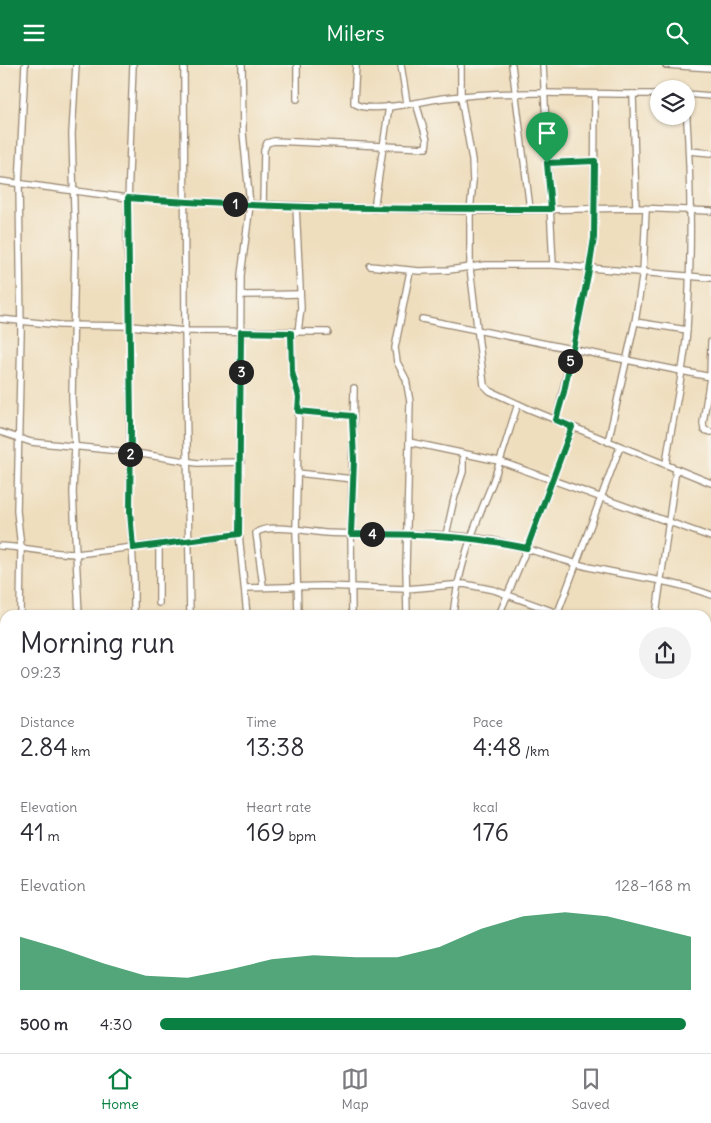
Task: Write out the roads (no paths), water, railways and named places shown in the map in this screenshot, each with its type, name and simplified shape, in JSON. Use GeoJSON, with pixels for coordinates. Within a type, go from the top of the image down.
{"type":"FeatureCollection","features":[{"type":"Feature","properties":{"kind":"street"},"geometry":{"type":"LineString","coordinates":[[20,610],[21,547],[18,511],[21,321],[18,185],[25,65]]}},
{"type":"Feature","properties":{"kind":"street"},"geometry":{"type":"LineString","coordinates":[[76,65],[72,134],[72,397],[75,445],[73,493],[79,610]]}},
{"type":"Feature","properties":{"kind":"street"},"geometry":{"type":"LineString","coordinates":[[133,65],[128,198],[130,512],[133,548],[134,610]]}},
{"type":"Feature","properties":{"kind":"street"},"geometry":{"type":"LineString","coordinates":[[184,65],[185,331],[190,610]]}},
{"type":"Feature","properties":{"kind":"street"},"geometry":{"type":"LineString","coordinates":[[242,65],[243,133],[250,205],[241,275],[239,534],[247,610]]}},
{"type":"Feature","properties":{"kind":"street"},"geometry":{"type":"LineString","coordinates":[[297,65],[297,99]]}},
{"type":"Feature","properties":{"kind":"street"},"geometry":{"type":"LineString","coordinates":[[356,65],[354,103],[364,106],[389,106],[461,97],[515,93],[650,95]]}},
{"type":"Feature","properties":{"kind":"street"},"geometry":{"type":"LineString","coordinates":[[401,65],[407,103]]}},
{"type":"Feature","properties":{"kind":"street"},"geometry":{"type":"LineString","coordinates":[[461,65],[461,97],[472,161],[473,181],[470,211],[470,268],[484,385],[490,391],[518,404],[711,483]]}},
{"type":"Feature","properties":{"kind":"street"},"geometry":{"type":"LineString","coordinates":[[512,65],[530,209]]}},
{"type":"Feature","properties":{"kind":"street"},"geometry":{"type":"LineString","coordinates":[[543,65],[553,265]]}},
{"type":"Feature","properties":{"kind":"street"},"geometry":{"type":"LineString","coordinates":[[666,65],[711,68]]}},
{"type":"Feature","properties":{"kind":"street"},"geometry":{"type":"LineString","coordinates":[[556,420],[564,392],[594,238],[595,94]]}},
{"type":"Feature","properties":{"kind":"street"},"geometry":{"type":"LineString","coordinates":[[634,95],[636,208]]}},
{"type":"Feature","properties":{"kind":"street"},"geometry":{"type":"LineString","coordinates":[[695,95],[711,96]]}},
{"type":"Feature","properties":{"kind":"street"},"geometry":{"type":"LineString","coordinates":[[263,205],[264,150],[267,143],[274,141],[328,142],[424,149],[428,146],[416,103]]}},
{"type":"Feature","properties":{"kind":"street"},"geometry":{"type":"LineString","coordinates":[[374,209],[385,146],[389,106]]}},
{"type":"Feature","properties":{"kind":"street"},"geometry":{"type":"LineString","coordinates":[[666,464],[682,372],[687,330],[691,211],[687,125]]}},
{"type":"Feature","properties":{"kind":"street"},"geometry":{"type":"LineString","coordinates":[[689,151],[711,153]]}},
{"type":"Feature","properties":{"kind":"street"},"geometry":{"type":"LineString","coordinates":[[547,163],[595,161]]}},
{"type":"Feature","properties":{"kind":"street"},"geometry":{"type":"LineString","coordinates":[[0,181],[18,185],[128,198],[250,205],[470,211],[594,208],[711,211]]}},
{"type":"Feature","properties":{"kind":"street"},"geometry":{"type":"LineString","coordinates":[[296,206],[300,294],[294,332],[292,372],[299,397],[296,530],[298,610]]}},
{"type":"Feature","properties":{"kind":"street"},"geometry":{"type":"LineString","coordinates":[[608,442],[636,322],[643,272],[646,210]]}},
{"type":"Feature","properties":{"kind":"street"},"geometry":{"type":"LineString","coordinates":[[370,266],[410,271],[470,268],[485,265],[553,265],[589,270],[643,272],[711,278]]}},
{"type":"Feature","properties":{"kind":"street"},"geometry":{"type":"LineString","coordinates":[[407,610],[410,402],[406,379],[397,362],[395,348],[410,271]]}},
{"type":"Feature","properties":{"kind":"street"},"geometry":{"type":"LineString","coordinates":[[242,295],[300,294]]}},
{"type":"Feature","properties":{"kind":"street"},"geometry":{"type":"LineString","coordinates":[[0,319],[73,326],[130,326],[185,331],[328,331]]}},
{"type":"Feature","properties":{"kind":"street"},"geometry":{"type":"LineString","coordinates":[[422,319],[710,377]]}},
{"type":"Feature","properties":{"kind":"street"},"geometry":{"type":"LineString","coordinates":[[636,322],[687,330]]}},
{"type":"Feature","properties":{"kind":"street"},"geometry":{"type":"LineString","coordinates":[[711,342],[710,377],[703,423],[704,430],[711,432]]}},
{"type":"Feature","properties":{"kind":"street"},"geometry":{"type":"LineString","coordinates":[[352,610],[352,416],[354,388]]}},
{"type":"Feature","properties":{"kind":"street"},"geometry":{"type":"LineString","coordinates":[[454,610],[457,585],[470,537],[518,404]]}},
{"type":"Feature","properties":{"kind":"street"},"geometry":{"type":"LineString","coordinates":[[298,411],[352,416]]}},
{"type":"Feature","properties":{"kind":"street"},"geometry":{"type":"LineString","coordinates":[[501,610],[527,548],[551,479],[572,427]]}},
{"type":"Feature","properties":{"kind":"street"},"geometry":{"type":"LineString","coordinates":[[0,432],[31,442],[130,452],[187,462],[240,462]]}},
{"type":"Feature","properties":{"kind":"street"},"geometry":{"type":"LineString","coordinates":[[408,443],[499,461],[711,537]]}},
{"type":"Feature","properties":{"kind":"street"},"geometry":{"type":"LineString","coordinates":[[560,610],[620,447]]}},
{"type":"Feature","properties":{"kind":"street"},"geometry":{"type":"LineString","coordinates":[[446,535],[454,499],[463,472],[463,454]]}},
{"type":"Feature","properties":{"kind":"street"},"geometry":{"type":"LineString","coordinates":[[657,610],[676,469]]}},
{"type":"Feature","properties":{"kind":"street"},"geometry":{"type":"LineString","coordinates":[[297,473],[353,479]]}},
{"type":"Feature","properties":{"kind":"street"},"geometry":{"type":"LineString","coordinates":[[263,586],[256,533],[264,530],[296,530],[351,534],[470,537],[527,548],[577,563],[662,579],[711,595]]}},
{"type":"Feature","properties":{"kind":"street"},"geometry":{"type":"LineString","coordinates":[[0,546],[21,547],[50,554],[77,554],[239,534]]}},
{"type":"Feature","properties":{"kind":"street"},"geometry":{"type":"LineString","coordinates":[[159,544],[159,603]]}},
{"type":"Feature","properties":{"kind":"street"},"geometry":{"type":"LineString","coordinates":[[245,588],[298,586],[406,589],[475,585],[547,610]]}}]}
